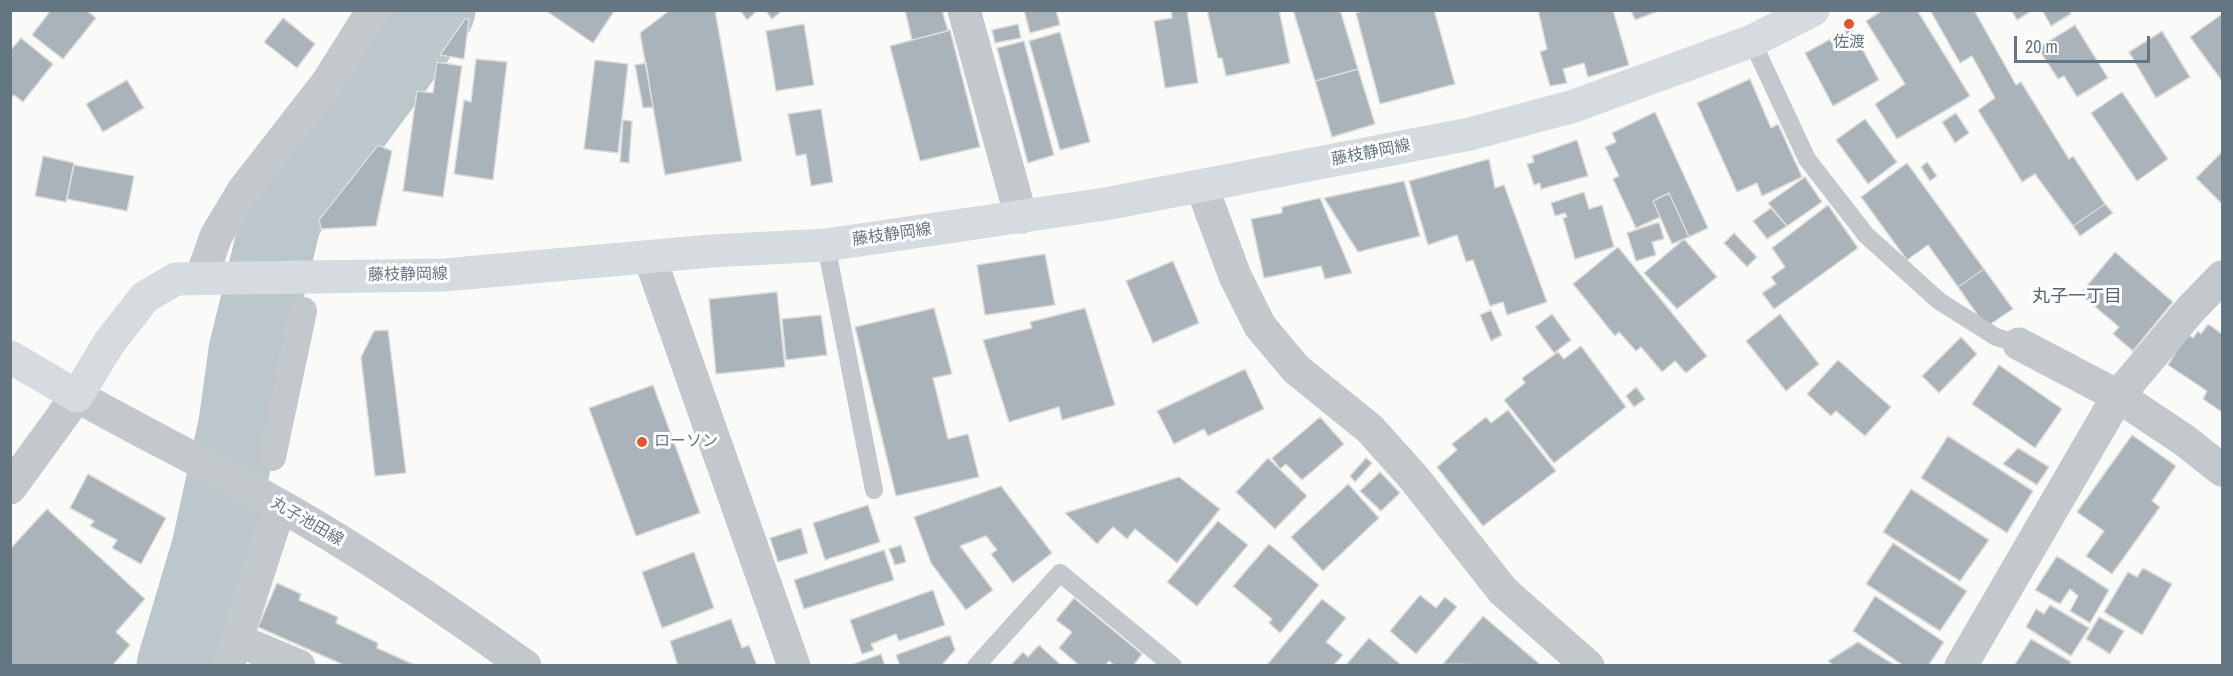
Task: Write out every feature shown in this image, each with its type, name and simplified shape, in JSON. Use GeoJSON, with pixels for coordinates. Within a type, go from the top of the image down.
{"type":"FeatureCollection","features":[{"type":"Feature","properties":{"kind":"main road","name":"藤枝静岡線"},"geometry":{"type":"LineString","coordinates":[[77,396],[109,343],[145,297],[176,279],[217,276],[287,278],[444,275],[650,258],[711,250],[826,245],[1021,217],[1202,187],[1470,134],[1574,106],[1752,41],[1813,10]]}},
{"type":"Feature","properties":{"kind":"main road"},"geometry":{"type":"LineString","coordinates":[[10,357],[77,396]]}},
{"type":"Feature","properties":{"kind":"street"},"geometry":{"type":"LineString","coordinates":[[217,276],[216,236],[243,191],[327,83],[373,10]]}},
{"type":"Feature","properties":{"kind":"street"},"geometry":{"type":"LineString","coordinates":[[964,10],[1021,217]]}},
{"type":"Feature","properties":{"kind":"street"},"geometry":{"type":"LineString","coordinates":[[1202,187],[1235,276],[1260,326],[1296,369],[1370,429],[1414,478],[1503,591],[1588,666]]}},
{"type":"Feature","properties":{"kind":"street"},"geometry":{"type":"LineString","coordinates":[[650,258],[794,666]]}},
{"type":"Feature","properties":{"kind":"street"},"geometry":{"type":"LineString","coordinates":[[1961,666],[2118,396],[2190,310],[2223,277]]}},
{"type":"Feature","properties":{"kind":"street"},"geometry":{"type":"LineString","coordinates":[[272,457],[303,311]]}},
{"type":"Feature","properties":{"kind":"street"},"geometry":{"type":"LineString","coordinates":[[2019,344],[2118,396],[2184,440],[2223,470]]}},
{"type":"Feature","properties":{"kind":"street"},"geometry":{"type":"LineString","coordinates":[[10,488],[77,396]]}},
{"type":"Feature","properties":{"kind":"street","name":"丸子池田線"},"geometry":{"type":"LineString","coordinates":[[77,396],[151,438],[196,459],[385,568],[525,666]]}},
{"type":"Feature","properties":{"kind":"street"},"geometry":{"type":"LineString","coordinates":[[280,506],[232,653],[299,666]]}},
{"type":"Feature","properties":{"kind":"lane"},"geometry":{"type":"LineString","coordinates":[[1752,41],[1807,159],[1866,235],[1939,301],[1996,337],[2019,344]]}},
{"type":"Feature","properties":{"kind":"lane"},"geometry":{"type":"LineString","coordinates":[[826,245],[874,490]]}},
{"type":"Feature","properties":{"kind":"lane"},"geometry":{"type":"LineString","coordinates":[[976,666],[1060,573],[1173,666]]}},
{"type":"Feature","properties":{"kind":"building"},"geometry":{"type":"Polygon","coordinates":[[[51,10],[86,10],[96,18],[63,59],[32,35],[51,10]]]}},
{"type":"Feature","properties":{"kind":"building"},"geometry":{"type":"Polygon","coordinates":[[[545,10],[615,10],[593,43],[545,10]]]}},
{"type":"Feature","properties":{"kind":"building"},"geometry":{"type":"Polygon","coordinates":[[[670,10],[715,10],[742,161],[665,175],[640,33],[670,10]]]}},
{"type":"Feature","properties":{"kind":"building"},"geometry":{"type":"Polygon","coordinates":[[[740,10],[758,10],[747,20],[740,10]]]}},
{"type":"Feature","properties":{"kind":"building"},"geometry":{"type":"Polygon","coordinates":[[[765,10],[783,10],[772,19],[765,10]]]}},
{"type":"Feature","properties":{"kind":"building"},"geometry":{"type":"Polygon","coordinates":[[[905,10],[942,10],[948,31],[912,40],[905,10]]]}},
{"type":"Feature","properties":{"kind":"building"},"geometry":{"type":"Polygon","coordinates":[[[1024,10],[1056,10],[1060,25],[1030,33],[1024,10]]]}},
{"type":"Feature","properties":{"kind":"building"},"geometry":{"type":"Polygon","coordinates":[[[1171,10],[1187,10],[1198,83],[1165,88],[1154,21],[1172,18],[1171,10]]]}},
{"type":"Feature","properties":{"kind":"building"},"geometry":{"type":"Polygon","coordinates":[[[1207,10],[1279,10],[1290,63],[1226,76],[1222,58],[1218,58],[1207,10]]]}},
{"type":"Feature","properties":{"kind":"building"},"geometry":{"type":"Polygon","coordinates":[[[1293,10],[1340,10],[1358,69],[1315,81],[1293,10]]]}},
{"type":"Feature","properties":{"kind":"building"},"geometry":{"type":"Polygon","coordinates":[[[1366,10],[1434,10],[1455,84],[1380,104],[1356,13],[1366,10]]]}},
{"type":"Feature","properties":{"kind":"building"},"geometry":{"type":"Polygon","coordinates":[[[1538,10],[1613,10],[1629,65],[1588,77],[1584,63],[1563,69],[1567,83],[1550,86],[1540,52],[1547,49],[1538,10]]]}},
{"type":"Feature","properties":{"kind":"building"},"geometry":{"type":"Polygon","coordinates":[[[1631,10],[1661,10],[1635,20],[1631,10]]]}},
{"type":"Feature","properties":{"kind":"building"},"geometry":{"type":"Polygon","coordinates":[[[1883,10],[1917,10],[1970,96],[1897,139],[1875,104],[1905,84],[1866,21],[1883,10]]]}},
{"type":"Feature","properties":{"kind":"building"},"geometry":{"type":"Polygon","coordinates":[[[1930,10],[1974,10],[2016,85],[2021,82],[2069,159],[2073,156],[2105,204],[2073,226],[2035,174],[2022,182],[1978,110],[1995,98],[1972,56],[1960,63],[1930,10]]]}},
{"type":"Feature","properties":{"kind":"building"},"geometry":{"type":"Polygon","coordinates":[[[2011,10],[2033,10],[2017,20],[2011,10]]]}},
{"type":"Feature","properties":{"kind":"building"},"geometry":{"type":"Polygon","coordinates":[[[2042,10],[2069,10],[2071,14],[2051,26],[2042,10]]]}},
{"type":"Feature","properties":{"kind":"building"},"geometry":{"type":"Polygon","coordinates":[[[2222,14],[2222,81],[2190,37],[2222,14]]]}},
{"type":"Feature","properties":{"kind":"building"},"geometry":{"type":"Polygon","coordinates":[[[283,18],[315,44],[297,68],[264,42],[283,18]]]}},
{"type":"Feature","properties":{"kind":"building"},"geometry":{"type":"Polygon","coordinates":[[[465,19],[469,19],[464,59],[440,55],[465,19]]]}},
{"type":"Feature","properties":{"kind":"building"},"geometry":{"type":"Polygon","coordinates":[[[804,24],[814,85],[776,91],[766,31],[804,24]]]}},
{"type":"Feature","properties":{"kind":"building"},"geometry":{"type":"Polygon","coordinates":[[[1018,24],[1021,38],[995,43],[992,30],[1018,24]]]}},
{"type":"Feature","properties":{"kind":"building"},"geometry":{"type":"Polygon","coordinates":[[[2075,25],[2108,78],[2077,97],[2064,76],[2058,79],[2038,48],[2075,25]]]}},
{"type":"Feature","properties":{"kind":"building"},"geometry":{"type":"Polygon","coordinates":[[[1851,28],[1879,80],[1833,106],[1805,53],[1851,28]]]}},
{"type":"Feature","properties":{"kind":"building"},"geometry":{"type":"Polygon","coordinates":[[[950,30],[980,147],[920,161],[890,46],[950,30]]]}},
{"type":"Feature","properties":{"kind":"building"},"geometry":{"type":"Polygon","coordinates":[[[2162,31],[2190,77],[2156,98],[2129,52],[2162,31]]]}},
{"type":"Feature","properties":{"kind":"building"},"geometry":{"type":"Polygon","coordinates":[[[1060,32],[1090,142],[1060,150],[1029,41],[1060,32]]]}},
{"type":"Feature","properties":{"kind":"building"},"geometry":{"type":"Polygon","coordinates":[[[21,38],[53,64],[23,102],[14,95],[10,100],[10,51],[21,38]]]}},
{"type":"Feature","properties":{"kind":"building"},"geometry":{"type":"Polygon","coordinates":[[[1024,41],[1054,155],[1028,163],[997,48],[1024,41]]]}},
{"type":"Feature","properties":{"kind":"building"},"geometry":{"type":"Polygon","coordinates":[[[476,59],[507,62],[493,180],[454,174],[464,100],[471,102],[476,59]]]}},
{"type":"Feature","properties":{"kind":"building"},"geometry":{"type":"Polygon","coordinates":[[[595,60],[628,64],[618,153],[584,149],[595,60]]]}},
{"type":"Feature","properties":{"kind":"building"},"geometry":{"type":"Polygon","coordinates":[[[437,62],[462,66],[443,197],[403,191],[417,91],[433,93],[437,62]]]}},
{"type":"Feature","properties":{"kind":"building"},"geometry":{"type":"Polygon","coordinates":[[[646,63],[653,107],[643,108],[635,65],[646,63]]]}},
{"type":"Feature","properties":{"kind":"building"},"geometry":{"type":"Polygon","coordinates":[[[1358,69],[1375,124],[1332,137],[1315,81],[1358,69]]]}},
{"type":"Feature","properties":{"kind":"building"},"geometry":{"type":"Polygon","coordinates":[[[1750,79],[1771,128],[1778,124],[1802,177],[1762,196],[1757,183],[1737,192],[1697,103],[1750,79]]]}},
{"type":"Feature","properties":{"kind":"building"},"geometry":{"type":"Polygon","coordinates":[[[127,80],[144,108],[103,132],[86,104],[127,80]]]}},
{"type":"Feature","properties":{"kind":"building"},"geometry":{"type":"Polygon","coordinates":[[[2122,92],[2168,159],[2137,181],[2091,113],[2122,92]]]}},
{"type":"Feature","properties":{"kind":"building"},"geometry":{"type":"Polygon","coordinates":[[[821,109],[833,182],[811,186],[806,154],[796,156],[788,114],[821,109]]]}},
{"type":"Feature","properties":{"kind":"building"},"geometry":{"type":"Polygon","coordinates":[[[1655,112],[1708,228],[1689,237],[1669,193],[1653,201],[1660,217],[1636,228],[1613,179],[1619,176],[1605,147],[1616,142],[1612,133],[1655,112]]]}},
{"type":"Feature","properties":{"kind":"building"},"geometry":{"type":"Polygon","coordinates":[[[1956,113],[1969,133],[1955,143],[1942,122],[1956,113]]]}},
{"type":"Feature","properties":{"kind":"building"},"geometry":{"type":"Polygon","coordinates":[[[1865,119],[1897,162],[1868,184],[1836,140],[1865,119]]]}},
{"type":"Feature","properties":{"kind":"building"},"geometry":{"type":"Polygon","coordinates":[[[623,120],[632,121],[629,163],[620,162],[623,120]]]}},
{"type":"Feature","properties":{"kind":"building"},"geometry":{"type":"Polygon","coordinates":[[[1577,140],[1588,176],[1541,189],[1540,183],[1534,185],[1527,164],[1534,162],[1532,156],[1577,140]]]}},
{"type":"Feature","properties":{"kind":"building"},"geometry":{"type":"Polygon","coordinates":[[[378,145],[392,151],[376,226],[321,229],[319,220],[378,145]]]}},
{"type":"Feature","properties":{"kind":"building"},"geometry":{"type":"Polygon","coordinates":[[[2222,152],[2222,204],[2196,178],[2222,152]]]}},
{"type":"Feature","properties":{"kind":"building"},"geometry":{"type":"Polygon","coordinates":[[[43,156],[74,163],[66,202],[35,196],[43,156]]]}},
{"type":"Feature","properties":{"kind":"building"},"geometry":{"type":"Polygon","coordinates":[[[1489,159],[1495,188],[1504,185],[1547,302],[1507,315],[1503,302],[1490,306],[1473,260],[1466,262],[1457,235],[1428,245],[1409,181],[1489,159]]]}},
{"type":"Feature","properties":{"kind":"building"},"geometry":{"type":"Polygon","coordinates":[[[1927,162],[1937,176],[1930,181],[1921,167],[1927,162]]]}},
{"type":"Feature","properties":{"kind":"building"},"geometry":{"type":"Polygon","coordinates":[[[1907,163],[1984,269],[1958,287],[1928,245],[1907,260],[1861,197],[1907,163]]]}},
{"type":"Feature","properties":{"kind":"building"},"geometry":{"type":"Polygon","coordinates":[[[74,165],[134,176],[127,211],[67,199],[74,165]]]}},
{"type":"Feature","properties":{"kind":"building"},"geometry":{"type":"Polygon","coordinates":[[[1805,177],[1822,202],[1787,226],[1768,203],[1805,177]]]}},
{"type":"Feature","properties":{"kind":"building"},"geometry":{"type":"Polygon","coordinates":[[[1404,181],[1420,236],[1358,252],[1324,198],[1404,181]]]}},
{"type":"Feature","properties":{"kind":"building"},"geometry":{"type":"Polygon","coordinates":[[[1584,192],[1589,209],[1602,205],[1614,247],[1575,259],[1563,218],[1567,217],[1565,213],[1555,216],[1551,203],[1584,192]]]}},
{"type":"Feature","properties":{"kind":"building"},"geometry":{"type":"Polygon","coordinates":[[[1669,193],[1689,237],[1672,244],[1653,201],[1669,193]]]}},
{"type":"Feature","properties":{"kind":"building"},"geometry":{"type":"Polygon","coordinates":[[[1320,198],[1352,273],[1325,279],[1321,266],[1264,278],[1251,219],[1282,213],[1282,207],[1320,198]]]}},
{"type":"Feature","properties":{"kind":"building"},"geometry":{"type":"Polygon","coordinates":[[[2105,204],[2113,213],[2080,236],[2073,226],[2105,204]]]}},
{"type":"Feature","properties":{"kind":"building"},"geometry":{"type":"Polygon","coordinates":[[[1828,205],[1858,248],[1774,309],[1762,293],[1776,284],[1771,277],[1785,267],[1772,248],[1828,205]]]}},
{"type":"Feature","properties":{"kind":"building"},"geometry":{"type":"Polygon","coordinates":[[[1771,208],[1787,226],[1767,239],[1753,221],[1771,208]]]}},
{"type":"Feature","properties":{"kind":"building"},"geometry":{"type":"Polygon","coordinates":[[[1659,222],[1664,239],[1652,242],[1656,255],[1636,261],[1627,233],[1659,222]]]}},
{"type":"Feature","properties":{"kind":"building"},"geometry":{"type":"Polygon","coordinates":[[[1734,233],[1757,257],[1747,267],[1724,243],[1734,233]]]}},
{"type":"Feature","properties":{"kind":"building"},"geometry":{"type":"Polygon","coordinates":[[[1684,239],[1717,277],[1677,309],[1644,273],[1684,239]]]}},
{"type":"Feature","properties":{"kind":"building"},"geometry":{"type":"Polygon","coordinates":[[[1618,247],[1707,356],[1686,373],[1675,361],[1662,372],[1641,347],[1636,351],[1619,332],[1615,336],[1573,284],[1618,247]]]}},
{"type":"Feature","properties":{"kind":"building"},"geometry":{"type":"Polygon","coordinates":[[[2115,252],[2173,302],[2133,351],[2113,334],[2119,327],[2080,294],[2115,252]]]}},
{"type":"Feature","properties":{"kind":"building"},"geometry":{"type":"Polygon","coordinates":[[[1045,254],[1055,305],[985,315],[977,265],[1045,254]]]}},
{"type":"Feature","properties":{"kind":"building"},"geometry":{"type":"Polygon","coordinates":[[[1173,261],[1199,323],[1153,343],[1126,281],[1173,261]]]}},
{"type":"Feature","properties":{"kind":"building"},"geometry":{"type":"Polygon","coordinates":[[[1984,269],[2013,309],[1986,327],[1958,287],[1984,269]]]}},
{"type":"Feature","properties":{"kind":"building"},"geometry":{"type":"Polygon","coordinates":[[[777,292],[785,367],[716,374],[709,299],[777,292]]]}},
{"type":"Feature","properties":{"kind":"building"},"geometry":{"type":"Polygon","coordinates":[[[934,308],[952,374],[933,378],[948,439],[968,434],[979,477],[896,496],[855,327],[934,308]]]}},
{"type":"Feature","properties":{"kind":"building"},"geometry":{"type":"Polygon","coordinates":[[[1085,308],[1115,405],[1062,420],[1059,407],[1009,422],[983,340],[1032,328],[1030,322],[1085,308]]]}},
{"type":"Feature","properties":{"kind":"building"},"geometry":{"type":"Polygon","coordinates":[[[1491,310],[1502,335],[1491,341],[1480,315],[1491,310]]]}},
{"type":"Feature","properties":{"kind":"building"},"geometry":{"type":"Polygon","coordinates":[[[1552,314],[1571,340],[1554,353],[1535,327],[1552,314]]]}},
{"type":"Feature","properties":{"kind":"building"},"geometry":{"type":"Polygon","coordinates":[[[1780,314],[1819,364],[1786,391],[1746,341],[1780,314]]]}},
{"type":"Feature","properties":{"kind":"building"},"geometry":{"type":"Polygon","coordinates":[[[821,315],[827,355],[786,360],[782,319],[821,315]]]}},
{"type":"Feature","properties":{"kind":"building"},"geometry":{"type":"Polygon","coordinates":[[[2208,324],[2222,334],[2222,412],[2203,399],[2207,391],[2168,365],[2187,334],[2193,338],[2198,331],[2201,334],[2208,324]]]}},
{"type":"Feature","properties":{"kind":"building"},"geometry":{"type":"Polygon","coordinates":[[[388,330],[406,473],[375,476],[361,357],[374,331],[388,330]]]}},
{"type":"Feature","properties":{"kind":"building"},"geometry":{"type":"Polygon","coordinates":[[[1961,337],[1977,354],[1939,393],[1922,376],[1961,337]]]}},
{"type":"Feature","properties":{"kind":"building"},"geometry":{"type":"Polygon","coordinates":[[[1581,346],[1626,407],[1554,463],[1504,400],[1525,383],[1522,378],[1558,352],[1564,359],[1581,346]]]}},
{"type":"Feature","properties":{"kind":"building"},"geometry":{"type":"Polygon","coordinates":[[[1838,360],[1891,407],[1865,436],[1836,411],[1831,416],[1807,394],[1838,360]]]}},
{"type":"Feature","properties":{"kind":"building"},"geometry":{"type":"Polygon","coordinates":[[[1999,365],[2062,409],[2035,448],[1972,404],[1999,365]]]}},
{"type":"Feature","properties":{"kind":"building"},"geometry":{"type":"Polygon","coordinates":[[[1245,369],[1264,409],[1208,436],[1204,429],[1174,444],[1157,411],[1245,369]]]}},
{"type":"Feature","properties":{"kind":"building"},"geometry":{"type":"Polygon","coordinates":[[[653,385],[700,513],[636,536],[589,408],[653,385]]]}},
{"type":"Feature","properties":{"kind":"building"},"geometry":{"type":"Polygon","coordinates":[[[1636,387],[1645,399],[1634,407],[1626,396],[1636,387]]]}},
{"type":"Feature","properties":{"kind":"building"},"geometry":{"type":"Polygon","coordinates":[[[1508,410],[1556,471],[1483,526],[1437,467],[1457,450],[1452,444],[1486,417],[1491,423],[1508,410]]]}},
{"type":"Feature","properties":{"kind":"building"},"geometry":{"type":"Polygon","coordinates":[[[1320,417],[1344,444],[1302,480],[1286,464],[1280,469],[1272,458],[1320,417]]]}},
{"type":"Feature","properties":{"kind":"building"},"geometry":{"type":"Polygon","coordinates":[[[2132,435],[2176,466],[2152,501],[2160,507],[2112,574],[2086,556],[2104,531],[2077,512],[2132,435]]]}},
{"type":"Feature","properties":{"kind":"building"},"geometry":{"type":"Polygon","coordinates":[[[1948,436],[2033,491],[2007,533],[1921,478],[1948,436]]]}},
{"type":"Feature","properties":{"kind":"building"},"geometry":{"type":"Polygon","coordinates":[[[2018,448],[2049,467],[2037,485],[2003,464],[2018,448]]]}},
{"type":"Feature","properties":{"kind":"building"},"geometry":{"type":"Polygon","coordinates":[[[1268,458],[1307,496],[1275,529],[1236,492],[1268,458]]]}},
{"type":"Feature","properties":{"kind":"building"},"geometry":{"type":"Polygon","coordinates":[[[1366,458],[1372,463],[1355,482],[1350,476],[1366,458]]]}},
{"type":"Feature","properties":{"kind":"building"},"geometry":{"type":"Polygon","coordinates":[[[1380,472],[1400,493],[1381,511],[1360,491],[1380,472]]]}},
{"type":"Feature","properties":{"kind":"building"},"geometry":{"type":"Polygon","coordinates":[[[88,474],[166,518],[141,564],[112,548],[117,540],[90,526],[94,521],[70,508],[88,474]]]}},
{"type":"Feature","properties":{"kind":"building"},"geometry":{"type":"Polygon","coordinates":[[[1179,477],[1220,509],[1177,563],[1135,529],[1127,539],[1113,527],[1097,544],[1065,513],[1179,477]]]}},
{"type":"Feature","properties":{"kind":"building"},"geometry":{"type":"Polygon","coordinates":[[[1348,484],[1379,518],[1323,571],[1291,537],[1348,484]]]}},
{"type":"Feature","properties":{"kind":"building"},"geometry":{"type":"Polygon","coordinates":[[[1001,486],[1052,553],[1013,583],[991,554],[997,550],[986,536],[960,546],[993,590],[966,610],[931,563],[914,517],[1001,486]]]}},
{"type":"Feature","properties":{"kind":"building"},"geometry":{"type":"Polygon","coordinates":[[[1911,489],[1989,540],[1960,581],[1883,532],[1911,489]]]}},
{"type":"Feature","properties":{"kind":"building"},"geometry":{"type":"Polygon","coordinates":[[[868,505],[880,542],[825,560],[813,523],[868,505]]]}},
{"type":"Feature","properties":{"kind":"building"},"geometry":{"type":"Polygon","coordinates":[[[47,509],[145,599],[116,632],[130,645],[112,666],[10,666],[10,549],[47,509]]]}},
{"type":"Feature","properties":{"kind":"building"},"geometry":{"type":"Polygon","coordinates":[[[1218,521],[1248,545],[1197,606],[1167,582],[1218,521]]]}},
{"type":"Feature","properties":{"kind":"building"},"geometry":{"type":"Polygon","coordinates":[[[801,528],[808,553],[778,562],[770,538],[801,528]]]}},
{"type":"Feature","properties":{"kind":"building"},"geometry":{"type":"Polygon","coordinates":[[[1893,543],[1967,591],[1940,631],[1866,584],[1893,543]]]}},
{"type":"Feature","properties":{"kind":"building"},"geometry":{"type":"Polygon","coordinates":[[[1269,544],[1319,585],[1280,633],[1269,623],[1272,619],[1233,586],[1269,544]]]}},
{"type":"Feature","properties":{"kind":"building"},"geometry":{"type":"Polygon","coordinates":[[[901,545],[906,562],[895,565],[889,549],[901,545]]]}},
{"type":"Feature","properties":{"kind":"building"},"geometry":{"type":"Polygon","coordinates":[[[884,550],[894,580],[804,609],[794,580],[884,550]]]}},
{"type":"Feature","properties":{"kind":"building"},"geometry":{"type":"Polygon","coordinates":[[[694,552],[714,608],[662,628],[642,572],[694,552]]]}},
{"type":"Feature","properties":{"kind":"building"},"geometry":{"type":"Polygon","coordinates":[[[2057,556],[2109,590],[2090,623],[2070,611],[2078,596],[2070,589],[2060,604],[2035,590],[2057,556]]]}},
{"type":"Feature","properties":{"kind":"building"},"geometry":{"type":"Polygon","coordinates":[[[2143,568],[2172,584],[2142,635],[2104,612],[2128,572],[2137,577],[2143,568]]]}},
{"type":"Feature","properties":{"kind":"building"},"geometry":{"type":"Polygon","coordinates":[[[277,583],[301,594],[299,600],[338,617],[336,623],[378,643],[377,648],[417,666],[346,666],[258,627],[277,583]]]}},
{"type":"Feature","properties":{"kind":"building"},"geometry":{"type":"Polygon","coordinates":[[[933,590],[945,625],[899,641],[896,634],[871,644],[874,650],[862,654],[850,620],[933,590]]]}},
{"type":"Feature","properties":{"kind":"building"},"geometry":{"type":"Polygon","coordinates":[[[1420,595],[1436,608],[1445,597],[1457,607],[1416,654],[1390,631],[1420,595]]]}},
{"type":"Feature","properties":{"kind":"building"},"geometry":{"type":"Polygon","coordinates":[[[1875,596],[1944,642],[1928,666],[1904,666],[1853,631],[1875,596]]]}},
{"type":"Feature","properties":{"kind":"building"},"geometry":{"type":"Polygon","coordinates":[[[1074,598],[1142,654],[1133,666],[1115,666],[1109,661],[1105,666],[1080,666],[1059,648],[1072,632],[1056,620],[1074,598]]]}},
{"type":"Feature","properties":{"kind":"building"},"geometry":{"type":"Polygon","coordinates":[[[1322,599],[1346,618],[1326,642],[1343,655],[1333,666],[1266,666],[1322,599]]]}},
{"type":"Feature","properties":{"kind":"building"},"geometry":{"type":"Polygon","coordinates":[[[2050,605],[2089,628],[2071,656],[2026,627],[2036,609],[2044,614],[2050,605]]]}},
{"type":"Feature","properties":{"kind":"building"},"geometry":{"type":"Polygon","coordinates":[[[1483,616],[1542,666],[1443,664],[1483,616]]]}},
{"type":"Feature","properties":{"kind":"building"},"geometry":{"type":"Polygon","coordinates":[[[2099,617],[2124,631],[2110,654],[2086,639],[2099,617]]]}},
{"type":"Feature","properties":{"kind":"building"},"geometry":{"type":"Polygon","coordinates":[[[731,619],[742,648],[749,645],[757,666],[678,666],[670,641],[731,619]]]}},
{"type":"Feature","properties":{"kind":"building"},"geometry":{"type":"Polygon","coordinates":[[[950,635],[955,650],[941,666],[900,666],[896,655],[950,635]]]}},
{"type":"Feature","properties":{"kind":"building"},"geometry":{"type":"Polygon","coordinates":[[[1369,638],[1400,664],[1398,666],[1345,666],[1369,638]]]}},
{"type":"Feature","properties":{"kind":"building"},"geometry":{"type":"Polygon","coordinates":[[[2031,639],[2071,662],[2069,666],[2014,666],[2031,639]]]}},
{"type":"Feature","properties":{"kind":"building"},"geometry":{"type":"Polygon","coordinates":[[[1858,642],[1896,666],[1834,666],[1828,661],[1858,642]]]}},
{"type":"Feature","properties":{"kind":"building"},"geometry":{"type":"Polygon","coordinates":[[[1039,645],[1062,666],[1010,666],[1023,652],[1028,657],[1039,645]]]}},
{"type":"Feature","properties":{"kind":"building"},"geometry":{"type":"Polygon","coordinates":[[[881,654],[885,666],[848,666],[881,654]]]}},
{"type":"Feature","properties":{"kind":"waterway"},"geometry":{"type":"LineString","coordinates":[[177,666],[212,548],[239,424],[249,351],[282,216],[435,10]]}},
{"type":"Feature","properties":{"kind":"place","name":"佐渡"},"geometry":{"type":"Point","coordinates":[1849,24]}},
{"type":"Feature","properties":{"kind":"place","name":"ローソン"},"geometry":{"type":"Point","coordinates":[642,442]}},
{"type":"Feature","properties":{"kind":"district","name":"丸子一丁目"},"geometry":{"type":"Point","coordinates":[2077,297]}}]}
